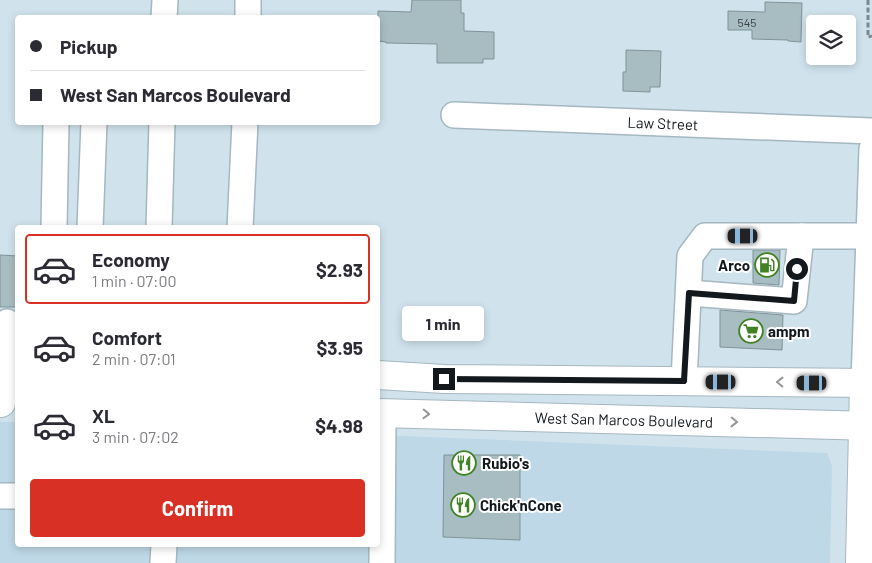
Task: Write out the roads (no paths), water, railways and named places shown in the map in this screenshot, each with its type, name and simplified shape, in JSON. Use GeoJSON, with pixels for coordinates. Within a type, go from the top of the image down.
{"type":"FeatureCollection","features":[{"type":"Feature","properties":{"kind":"main road"},"geometry":{"type":"LineString","coordinates":[[6,403],[7,361]]}},
{"type":"Feature","properties":{"kind":"main road"},"geometry":{"type":"LineString","coordinates":[[380,375],[444,379],[868,383],[860,563]]}},
{"type":"Feature","properties":{"kind":"main road"},"geometry":{"type":"LineString","coordinates":[[380,413],[389,401],[397,395],[512,397],[546,393],[576,380]]}},
{"type":"Feature","properties":{"kind":"main road","name":"West San Marcos Boulevard"},"geometry":{"type":"LineString","coordinates":[[380,413],[867,426]]}},
{"type":"Feature","properties":{"kind":"street"},"geometry":{"type":"LineString","coordinates":[[164,0],[164,15]]}},
{"type":"Feature","properties":{"kind":"street"},"geometry":{"type":"LineString","coordinates":[[248,0],[248,15]]}},
{"type":"Feature","properties":{"kind":"street","name":"Law Street"},"geometry":{"type":"LineString","coordinates":[[454,115],[872,131]]}},
{"type":"Feature","properties":{"kind":"street"},"geometry":{"type":"LineString","coordinates":[[54,225],[56,125]]}},
{"type":"Feature","properties":{"kind":"street"},"geometry":{"type":"LineString","coordinates":[[90,225],[94,125]]}},
{"type":"Feature","properties":{"kind":"street"},"geometry":{"type":"LineString","coordinates":[[159,225],[162,125]]}},
{"type":"Feature","properties":{"kind":"street"},"geometry":{"type":"LineString","coordinates":[[240,225],[245,125]]}},
{"type":"Feature","properties":{"kind":"street"},"geometry":{"type":"LineString","coordinates":[[868,383],[869,236],[872,150]]}},
{"type":"Feature","properties":{"kind":"street"},"geometry":{"type":"LineString","coordinates":[[684,381],[690,256],[705,236],[869,236]]}},
{"type":"Feature","properties":{"kind":"street"},"geometry":{"type":"LineString","coordinates":[[689,293],[794,301],[801,236]]}},
{"type":"Feature","properties":{"kind":"street"},"geometry":{"type":"LineString","coordinates":[[7,361],[8,322]]}},
{"type":"Feature","properties":{"kind":"street"},"geometry":{"type":"LineString","coordinates":[[380,413],[382,563]]}},
{"type":"Feature","properties":{"kind":"street"},"geometry":{"type":"LineString","coordinates":[[0,496],[15,496]]}},
{"type":"Feature","properties":{"kind":"street"},"geometry":{"type":"LineString","coordinates":[[163,563],[164,547]]}},
{"type":"Feature","properties":{"kind":"place","name":"Arco"},"geometry":{"type":"Point","coordinates":[767,265]}},
{"type":"Feature","properties":{"kind":"place","name":"ampm"},"geometry":{"type":"Point","coordinates":[751,331]}},
{"type":"Feature","properties":{"kind":"place","name":"Rubio's"},"geometry":{"type":"Point","coordinates":[464,463]}},
{"type":"Feature","properties":{"kind":"place","name":"Chick'nCone"},"geometry":{"type":"Point","coordinates":[463,505]}}]}
